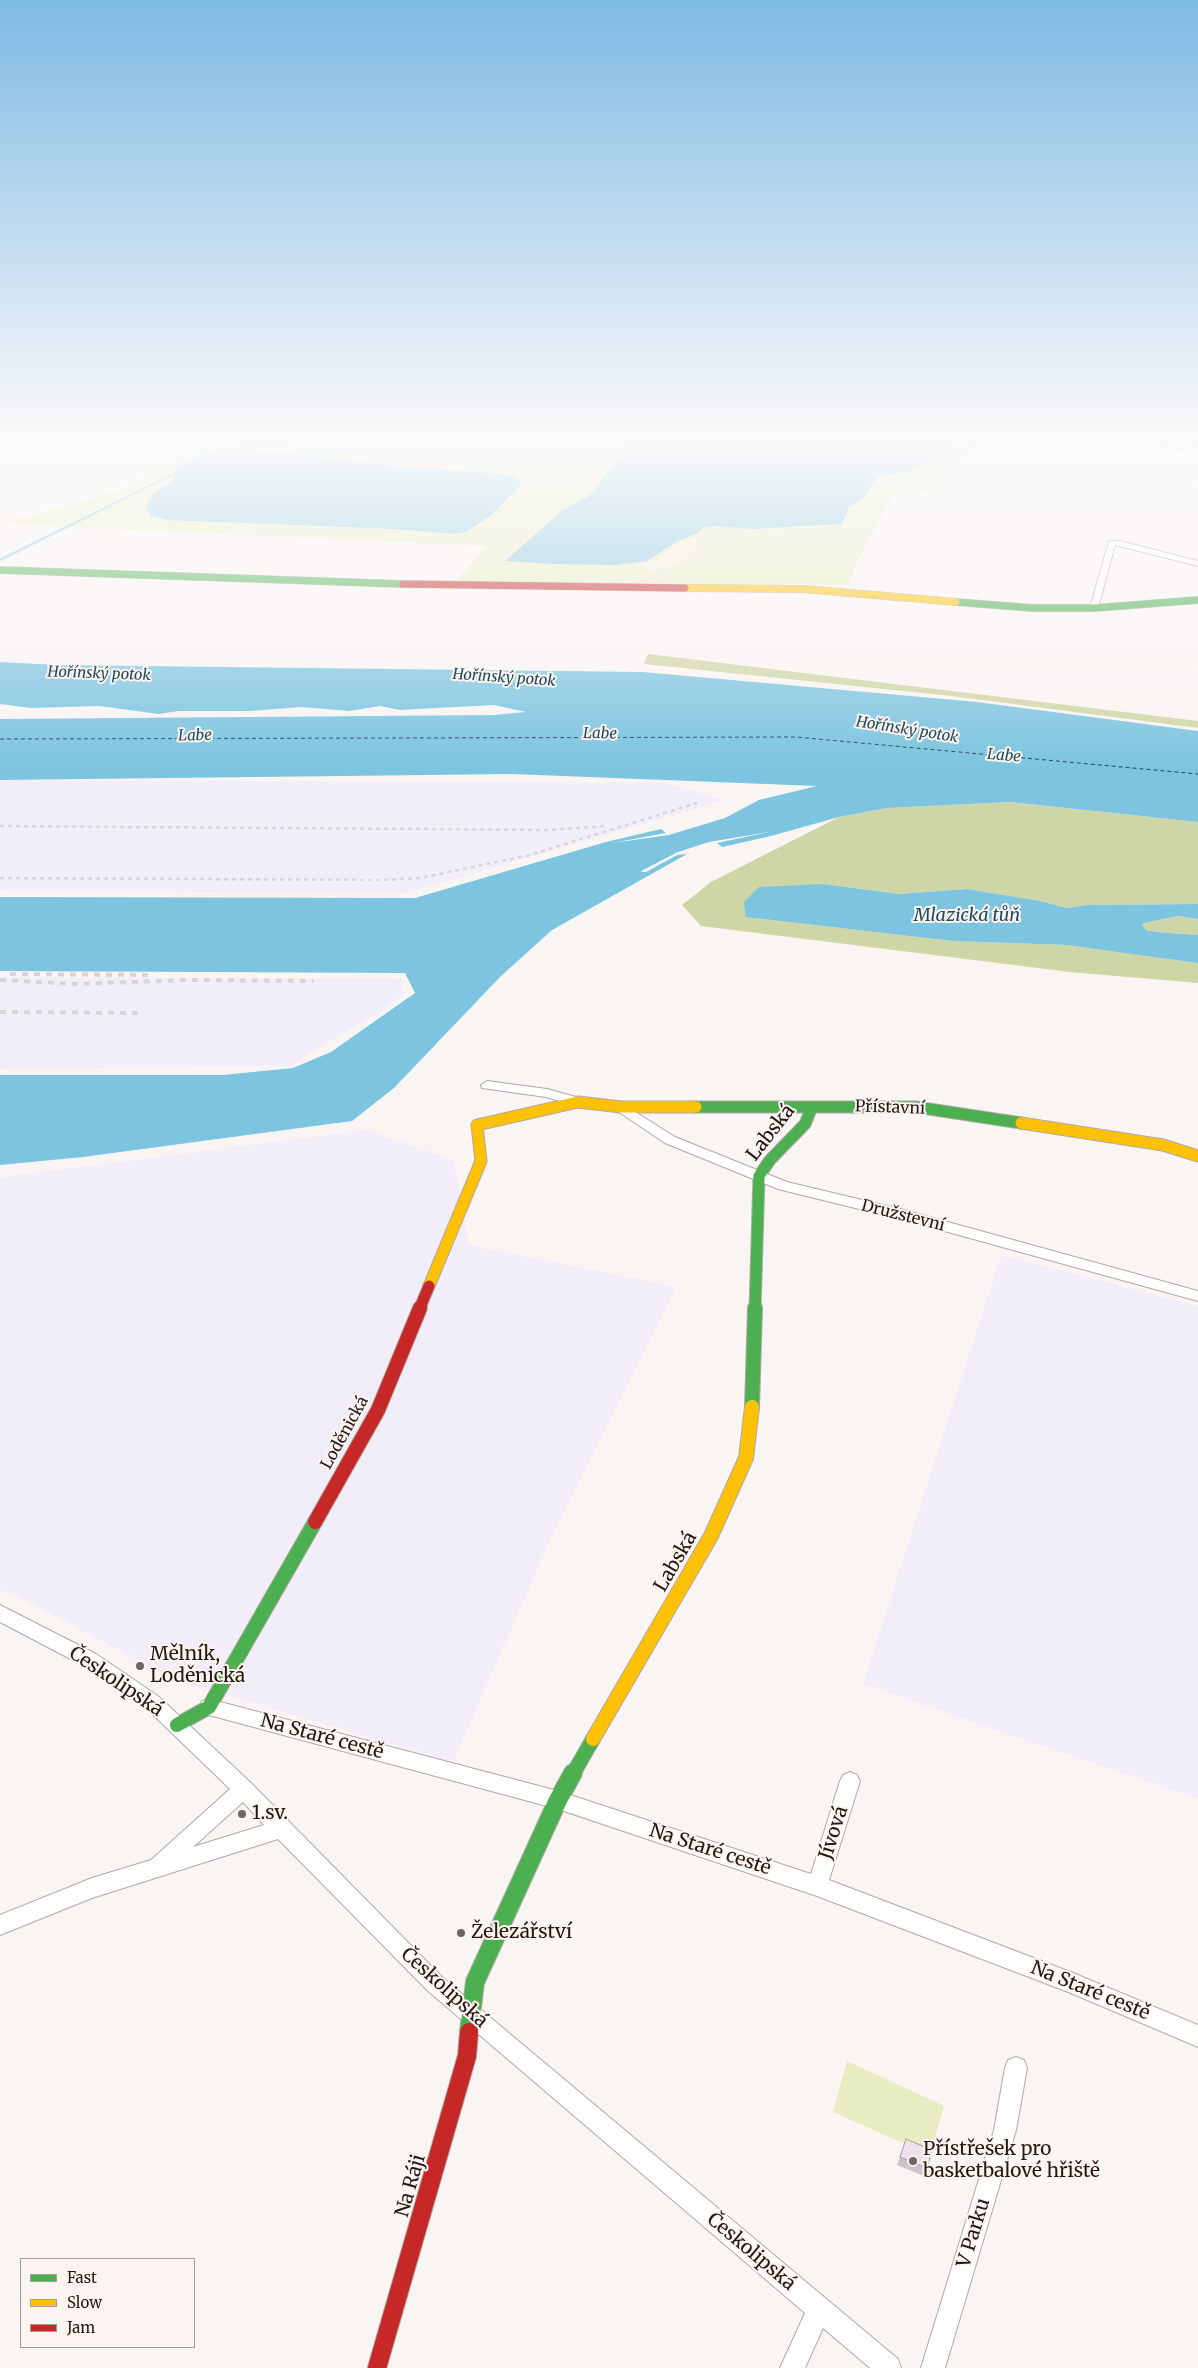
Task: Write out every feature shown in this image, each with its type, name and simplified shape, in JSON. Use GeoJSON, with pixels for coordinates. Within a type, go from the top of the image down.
{"type":"FeatureCollection","features":[{"type":"Feature","properties":{"kind":"street"},"geometry":{"type":"LineString","coordinates":[[1094,608],[1110,549]]}},
{"type":"Feature","properties":{"kind":"street"},"geometry":{"type":"LineString","coordinates":[[1140,549],[1198,564]]}},
{"type":"Feature","properties":{"kind":"street"},"geometry":{"type":"LineString","coordinates":[[0,570],[448,585],[804,589],[1013,606],[1094,608],[1198,600]]}},
{"type":"Feature","properties":{"kind":"street","name":"Přístavní"},"geometry":{"type":"LineString","coordinates":[[487,1085],[547,1092],[578,1102],[621,1107],[916,1107],[1163,1145],[1198,1156]]}},
{"type":"Feature","properties":{"kind":"street","name":"Přístavní"},"geometry":{"type":"LineString","coordinates":[[477,1125],[578,1102]]}},
{"type":"Feature","properties":{"kind":"street","name":"Družstevní"},"geometry":{"type":"LineString","coordinates":[[621,1107],[670,1140],[783,1186],[908,1216],[1198,1296]]}},
{"type":"Feature","properties":{"kind":"street","name":"Labská"},"geometry":{"type":"LineString","coordinates":[[470,2013],[475,1982],[558,1800],[711,1536],[746,1458],[752,1405],[759,1176],[770,1160],[805,1124],[812,1107]]}},
{"type":"Feature","properties":{"kind":"street","name":"Loděnická"},"geometry":{"type":"LineString","coordinates":[[208,1707],[378,1410],[481,1161],[477,1125]]}},
{"type":"Feature","properties":{"kind":"street","name":"Českolipská"},"geometry":{"type":"LineString","coordinates":[[0,1613],[90,1660],[152,1702],[244,1789],[281,1829],[435,1984],[889,2368]]}},
{"type":"Feature","properties":{"kind":"street"},"geometry":{"type":"LineString","coordinates":[[177,1725],[208,1707]]}},
{"type":"Feature","properties":{"kind":"street","name":"Na Staré cestě"},"geometry":{"type":"LineString","coordinates":[[208,1707],[558,1800],[817,1886],[1073,1983],[1198,2036]]}},
{"type":"Feature","properties":{"kind":"street","name":"Jívová"},"geometry":{"type":"LineString","coordinates":[[817,1886],[850,1780]]}},
{"type":"Feature","properties":{"kind":"street"},"geometry":{"type":"LineString","coordinates":[[155,1868],[244,1789]]}},
{"type":"Feature","properties":{"kind":"street"},"geometry":{"type":"LineString","coordinates":[[0,1926],[92,1888],[281,1829]]}},
{"type":"Feature","properties":{"kind":"street","name":"Na Ráji"},"geometry":{"type":"LineString","coordinates":[[377,2368],[467,2056],[470,2013]]}},
{"type":"Feature","properties":{"kind":"street","name":"V Parku"},"geometry":{"type":"LineString","coordinates":[[933,2368],[1005,2130],[1016,2068]]}},
{"type":"Feature","properties":{"kind":"street"},"geometry":{"type":"LineString","coordinates":[[792,2368],[819,2310]]}},
{"type":"Feature","properties":{"kind":"shaded area"},"geometry":{"type":"Polygon","coordinates":[[[0,780],[664,783],[725,800],[407,893],[0,891],[0,780]]]}},
{"type":"Feature","properties":{"kind":"shaded area"},"geometry":{"type":"Polygon","coordinates":[[[0,977],[402,979],[403,997],[290,1066],[0,1069],[0,977]]]}},
{"type":"Feature","properties":{"kind":"shaded area"},"geometry":{"type":"Polygon","coordinates":[[[366,1130],[454,1160],[469,1245],[676,1287],[556,1527],[453,1762],[176,1680],[19,1597],[0,1591],[0,1179],[9,1176],[366,1130]]]}},
{"type":"Feature","properties":{"kind":"shaded area"},"geometry":{"type":"Polygon","coordinates":[[[1001,1255],[1198,1306],[1198,1799],[863,1684],[1001,1255]]]}},
{"type":"Feature","properties":{"kind":"green space"},"geometry":{"type":"Polygon","coordinates":[[[485,549],[627,549],[647,561],[666,549],[864,549],[848,585],[456,581],[485,549]]]}},
{"type":"Feature","properties":{"kind":"green space"},"geometry":{"type":"Polygon","coordinates":[[[648,654],[1198,721],[1198,728],[951,696],[644,664],[648,654]]]}},
{"type":"Feature","properties":{"kind":"green space"},"geometry":{"type":"Polygon","coordinates":[[[1010,802],[1198,822],[1198,904],[1087,905],[1067,908],[1040,901],[967,889],[899,894],[823,884],[812,885],[747,917],[952,941],[1066,945],[1198,963],[1198,983],[1070,972],[701,926],[682,905],[711,882],[839,817],[887,808],[1010,802]]]}},
{"type":"Feature","properties":{"kind":"green space"},"geometry":{"type":"Polygon","coordinates":[[[1178,916],[1198,919],[1198,935],[1157,932],[1146,930],[1142,925],[1144,923],[1178,916]]]}},
{"type":"Feature","properties":{"kind":"green space"},"geometry":{"type":"Polygon","coordinates":[[[847,2061],[944,2106],[930,2155],[833,2112],[847,2061]]]}},
{"type":"Feature","properties":{"kind":"sand"},"geometry":{"type":"Polygon","coordinates":[[[672,549],[697,549],[688,558],[668,567],[652,571],[638,564],[658,559],[672,549]]]}},
{"type":"Feature","properties":{"kind":"water"},"geometry":{"type":"Polygon","coordinates":[[[519,549],[666,549],[647,561],[616,565],[505,561],[519,549]]]}},
{"type":"Feature","properties":{"kind":"water"},"geometry":{"type":"Polygon","coordinates":[[[0,662],[57,665],[643,672],[977,702],[1198,731],[1198,822],[1010,802],[887,808],[839,817],[771,836],[722,847],[717,843],[769,832],[709,842],[678,852],[643,870],[641,872],[646,872],[677,855],[687,854],[552,930],[500,977],[394,1088],[352,1121],[83,1157],[0,1165],[0,1075],[223,1075],[293,1068],[331,1052],[415,993],[405,973],[0,971],[0,897],[415,898],[606,842],[661,829],[666,833],[612,843],[669,835],[725,818],[759,800],[817,786],[512,774],[0,780],[0,719],[494,715],[526,712],[494,705],[400,710],[380,706],[349,711],[301,707],[251,711],[178,711],[159,714],[99,706],[31,708],[0,704],[0,662]]]}},
{"type":"Feature","properties":{"kind":"water","name":"Mlazická tůň"},"geometry":{"type":"Polygon","coordinates":[[[823,884],[899,894],[967,889],[1040,901],[1067,908],[1087,905],[1198,904],[1198,919],[1178,916],[1142,925],[1146,930],[1157,932],[1198,935],[1198,963],[1066,945],[952,941],[746,917],[744,902],[759,887],[823,884]]]}},
{"type":"Feature","properties":{"kind":"building"},"geometry":{"type":"Polygon","coordinates":[[[906,2139],[932,2150],[927,2168],[900,2157],[906,2139]]]}},
{"type":"Feature","properties":{"kind":"waterway"},"geometry":{"type":"LineString","coordinates":[[0,560],[23,549]]}},
{"type":"Feature","properties":{"kind":"ferry route"},"geometry":{"type":"LineString","coordinates":[[0,739],[796,737],[1198,774]]}},
{"type":"Feature","properties":{"kind":"railway"},"geometry":{"type":"LineString","coordinates":[[0,878],[382,880],[420,878],[530,855],[697,803]]}},
{"type":"Feature","properties":{"kind":"railway"},"geometry":{"type":"LineString","coordinates":[[0,826],[549,830],[605,826]]}},
{"type":"Feature","properties":{"kind":"railway"},"geometry":{"type":"LineString","coordinates":[[10,974],[152,975]]}},
{"type":"Feature","properties":{"kind":"railway"},"geometry":{"type":"LineString","coordinates":[[0,980],[73,984],[189,980],[314,981]]}},
{"type":"Feature","properties":{"kind":"railway"},"geometry":{"type":"LineString","coordinates":[[0,1012],[140,1013]]}},
{"type":"Feature","properties":{"kind":"traffic: fast"},"geometry":{"type":"LineString","coordinates":[[0,570],[403,584]]}},
{"type":"Feature","properties":{"kind":"traffic: fast"},"geometry":{"type":"LineString","coordinates":[[956,602],[1033,608],[1094,608],[1198,600]]}},
{"type":"Feature","properties":{"kind":"traffic: fast"},"geometry":{"type":"LineString","coordinates":[[696,1107],[916,1107],[1021,1123]]}},
{"type":"Feature","properties":{"kind":"traffic: fast"},"geometry":{"type":"LineString","coordinates":[[752,1407],[759,1176],[770,1160],[805,1124],[812,1107]]}},
{"type":"Feature","properties":{"kind":"traffic: fast"},"geometry":{"type":"LineString","coordinates":[[177,1725],[209,1707],[315,1522]]}},
{"type":"Feature","properties":{"kind":"traffic: fast"},"geometry":{"type":"LineString","coordinates":[[469,2032],[475,1982],[558,1800],[593,1739]]}},
{"type":"Feature","properties":{"kind":"traffic: slow"},"geometry":{"type":"LineString","coordinates":[[685,588],[804,589],[956,602]]}},
{"type":"Feature","properties":{"kind":"traffic: slow"},"geometry":{"type":"LineString","coordinates":[[429,1286],[481,1161],[477,1125],[578,1102],[621,1107],[696,1107]]}},
{"type":"Feature","properties":{"kind":"traffic: slow"},"geometry":{"type":"LineString","coordinates":[[1021,1123],[1163,1145],[1198,1156]]}},
{"type":"Feature","properties":{"kind":"traffic: slow"},"geometry":{"type":"LineString","coordinates":[[593,1739],[711,1536],[746,1458],[752,1407]]}},
{"type":"Feature","properties":{"kind":"traffic: jam"},"geometry":{"type":"LineString","coordinates":[[403,584],[685,588]]}},
{"type":"Feature","properties":{"kind":"traffic: jam"},"geometry":{"type":"LineString","coordinates":[[315,1522],[378,1410],[429,1286]]}},
{"type":"Feature","properties":{"kind":"traffic: jam"},"geometry":{"type":"LineString","coordinates":[[377,2368],[467,2056],[469,2032]]}},
{"type":"Feature","properties":{"kind":"place","name":"Mělník, Loděnická"},"geometry":{"type":"Point","coordinates":[140,1666]}},
{"type":"Feature","properties":{"kind":"place","name":"1.sv."},"geometry":{"type":"Point","coordinates":[242,1814]}},
{"type":"Feature","properties":{"kind":"place","name":"Železářství"},"geometry":{"type":"Point","coordinates":[461,1933]}},
{"type":"Feature","properties":{"kind":"place","name":"Přístřešek pro basketbalové hřiště"},"geometry":{"type":"Point","coordinates":[913,2161]}},
{"type":"Feature","properties":{"kind":"water label","name":"Hořínský potok"},"geometry":{"type":"Point","coordinates":[99,674]}},
{"type":"Feature","properties":{"kind":"water label","name":"Hořínský potok"},"geometry":{"type":"Point","coordinates":[504,678]}},
{"type":"Feature","properties":{"kind":"water label","name":"Hořínský potok"},"geometry":{"type":"Point","coordinates":[907,730]}},
{"type":"Feature","properties":{"kind":"water label","name":"Labe"},"geometry":{"type":"Point","coordinates":[600,734]}},
{"type":"Feature","properties":{"kind":"water label","name":"Labe"},"geometry":{"type":"Point","coordinates":[195,736]}},
{"type":"Feature","properties":{"kind":"water label","name":"Labe"},"geometry":{"type":"Point","coordinates":[1004,756]}}]}
